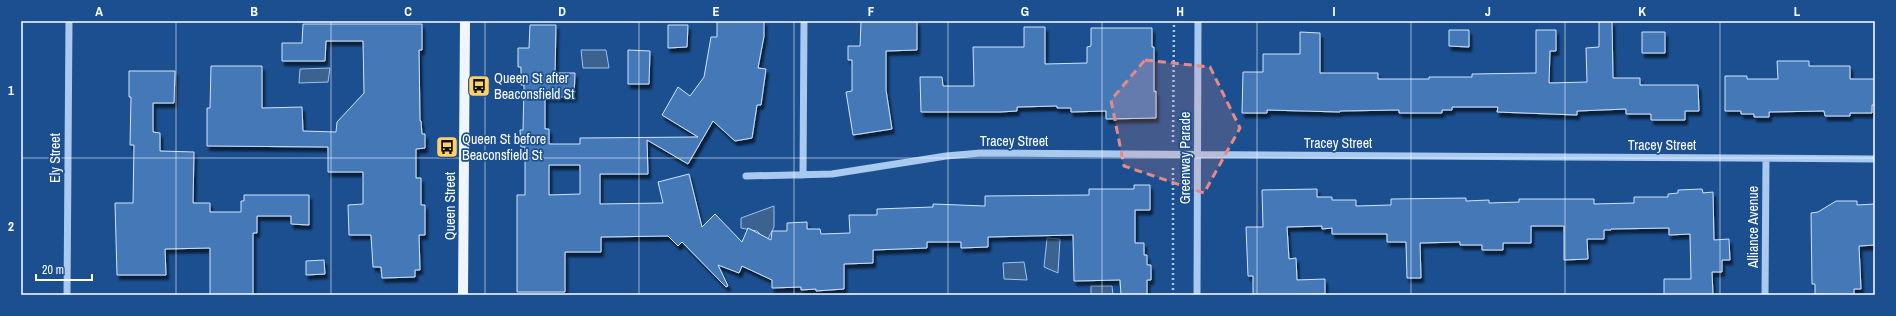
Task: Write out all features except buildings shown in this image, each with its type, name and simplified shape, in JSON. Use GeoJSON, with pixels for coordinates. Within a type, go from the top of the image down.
{"type":"FeatureCollection","features":[{"type":"Feature","properties":{"kind":"main road","name":"Queen Street"},"geometry":{"type":"LineString","coordinates":[[463,295],[465,21]]}},
{"type":"Feature","properties":{"kind":"street","name":"Ely Street"},"geometry":{"type":"LineString","coordinates":[[67,295],[69,21]]}},
{"type":"Feature","properties":{"kind":"street"},"geometry":{"type":"LineString","coordinates":[[803,175],[804,21]]}},
{"type":"Feature","properties":{"kind":"street","name":"Greenway Parade"},"geometry":{"type":"LineString","coordinates":[[1197,295],[1198,21]]}},
{"type":"Feature","properties":{"kind":"street","name":"Tracey Street"},"geometry":{"type":"LineString","coordinates":[[746,176],[803,175],[848,172],[928,158],[968,154],[1875,159]]}},
{"type":"Feature","properties":{"kind":"street","name":"Alliance Avenue"},"geometry":{"type":"LineString","coordinates":[[1765,295],[1766,159]]}},
{"type":"Feature","properties":{"kind":"highlighted area"},"geometry":{"type":"Polygon","coordinates":[[[1145,60],[1210,67],[1240,128],[1204,193],[1124,166],[1111,100],[1145,60]]]}},
{"type":"Feature","properties":{"kind":"water"},"geometry":{"type":"Polygon","coordinates":[[[581,50],[606,50],[609,68],[583,68],[581,50]]]}},
{"type":"Feature","properties":{"kind":"water"},"geometry":{"type":"Polygon","coordinates":[[[330,68],[328,82],[299,83],[300,69],[330,68]]]}},
{"type":"Feature","properties":{"kind":"water"},"geometry":{"type":"Polygon","coordinates":[[[774,206],[774,227],[767,241],[757,231],[741,228],[741,218],[774,206]]]}},
{"type":"Feature","properties":{"kind":"water"},"geometry":{"type":"Polygon","coordinates":[[[1047,238],[1060,239],[1058,273],[1044,267],[1047,238]]]}},
{"type":"Feature","properties":{"kind":"water"},"geometry":{"type":"Polygon","coordinates":[[[1024,262],[1027,280],[1004,279],[1003,263],[1024,262]]]}},
{"type":"Feature","properties":{"kind":"water"},"geometry":{"type":"Polygon","coordinates":[[[1091,286],[1112,286],[1113,295],[1091,295],[1091,286]]]}},
{"type":"Feature","properties":{"kind":"place","name":"Queen St after Beaconsfield St"},"geometry":{"type":"Point","coordinates":[479,86]}},
{"type":"Feature","properties":{"kind":"place","name":"Queen St before Beaconsfield St"},"geometry":{"type":"Point","coordinates":[447,147]}}]}
